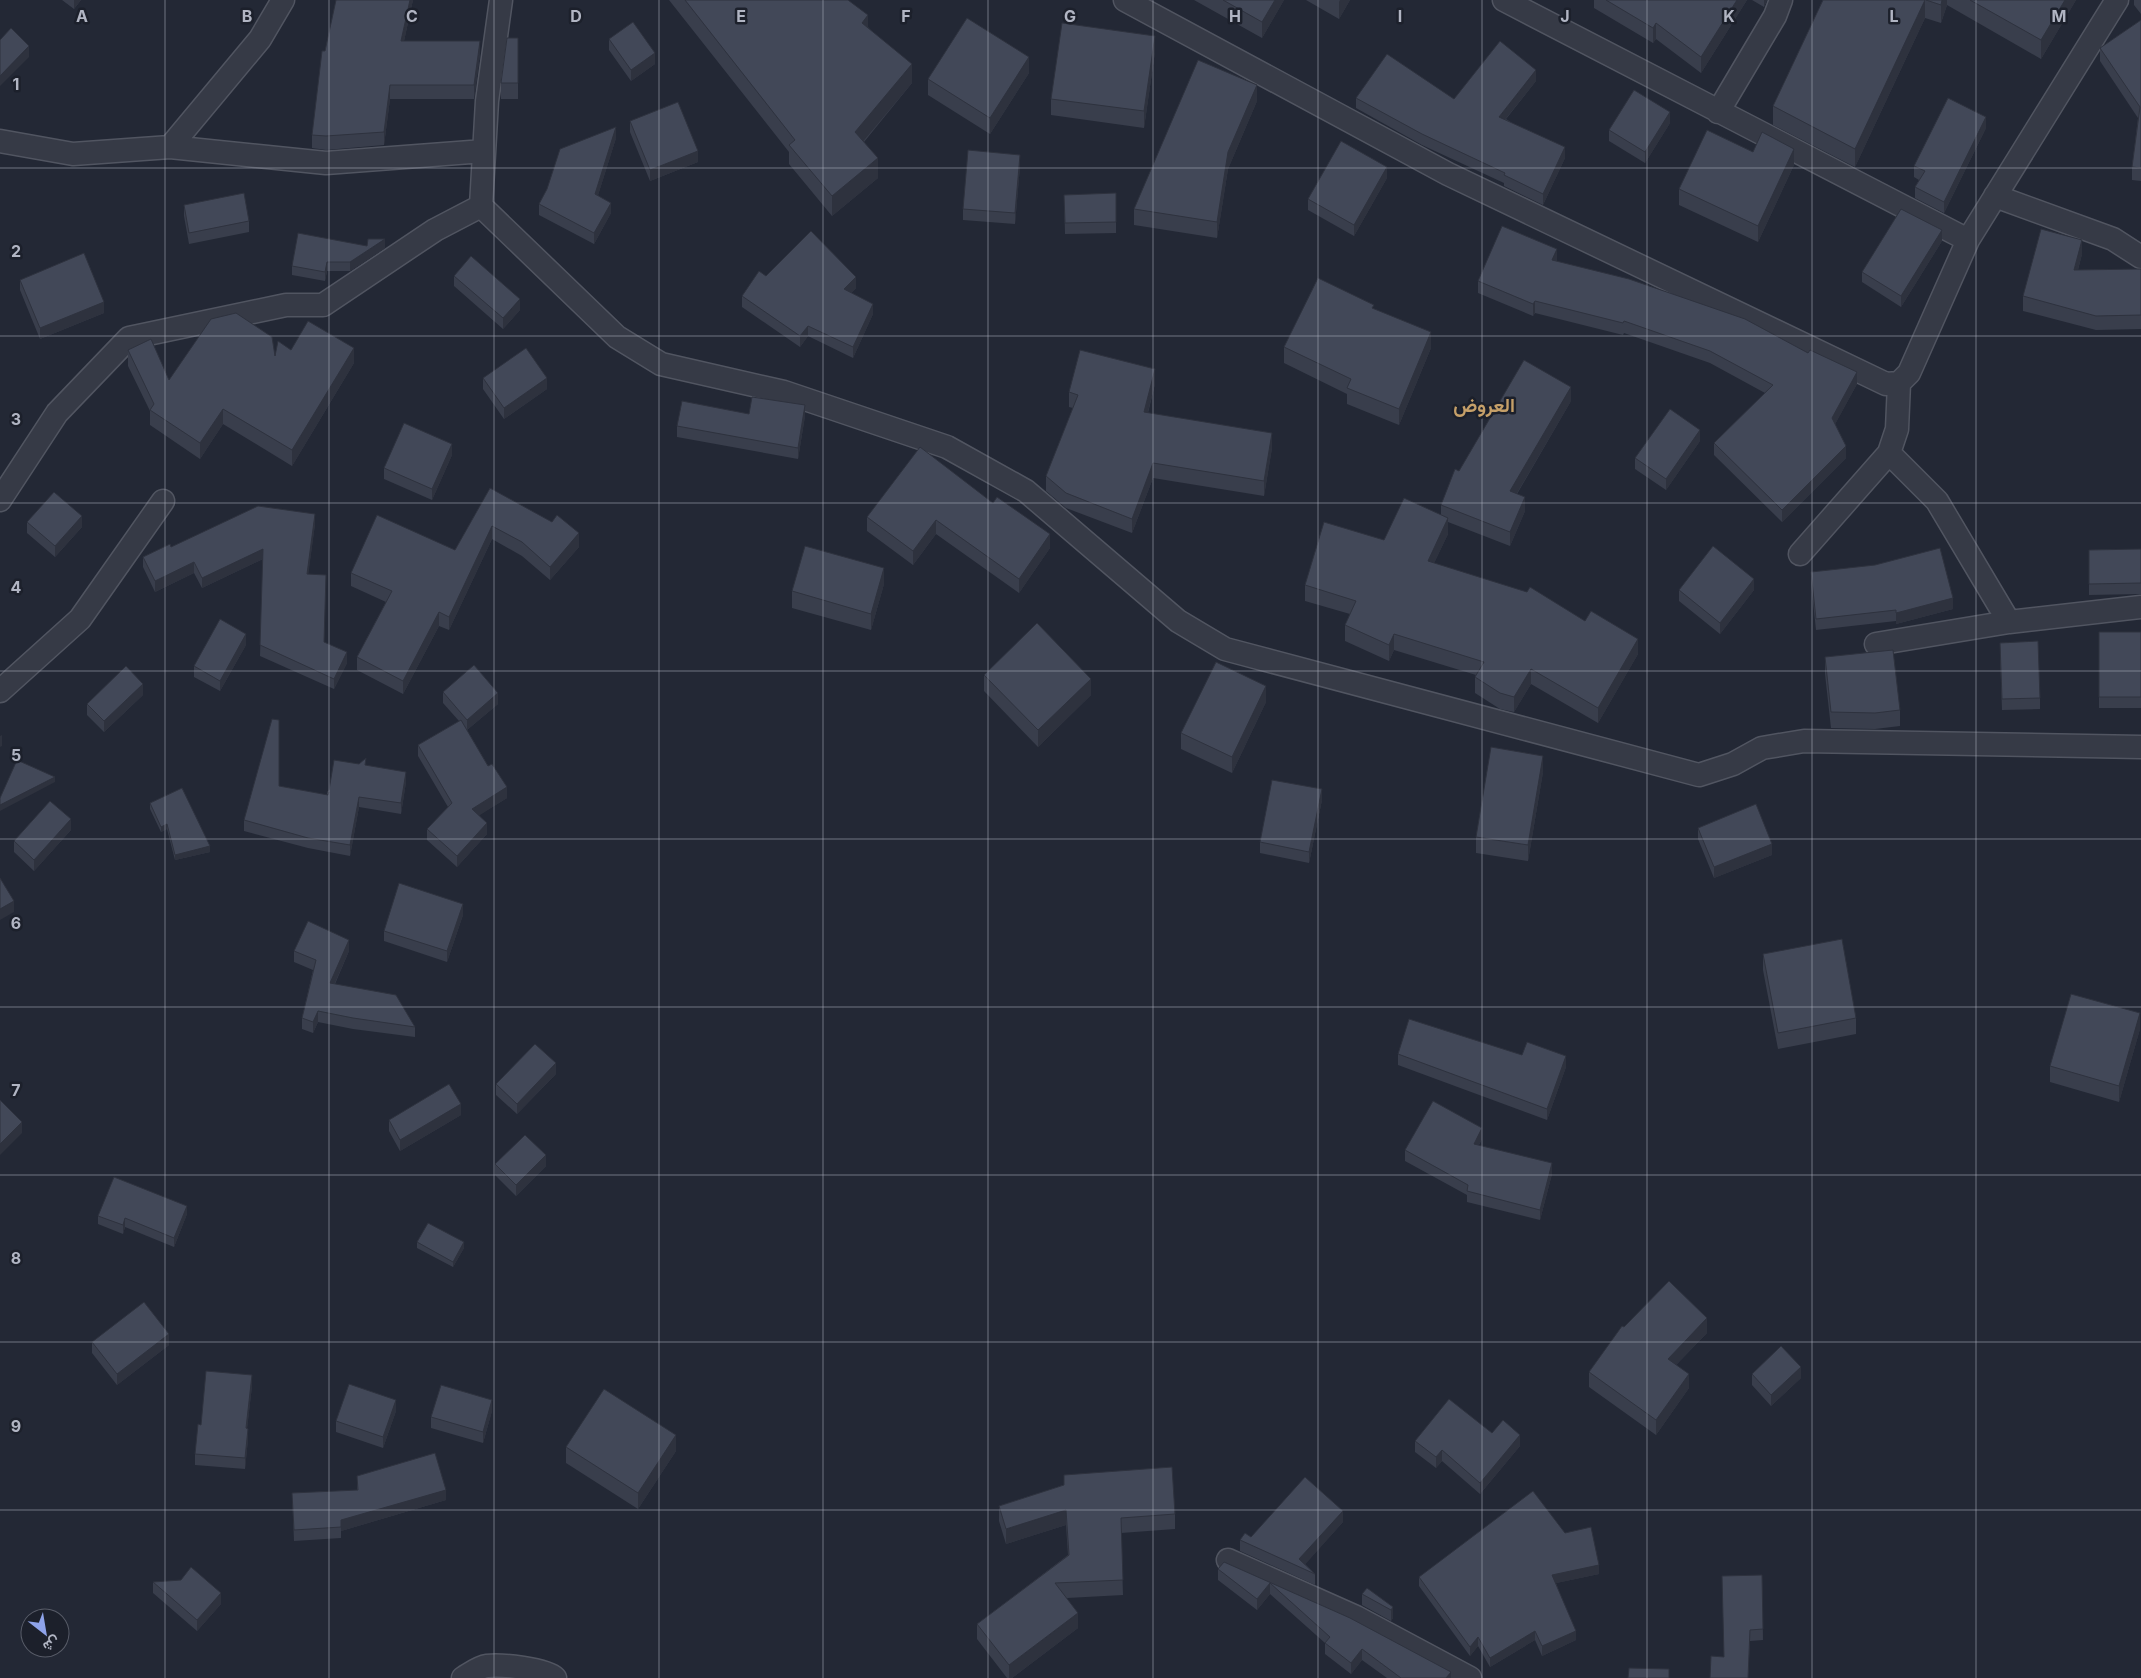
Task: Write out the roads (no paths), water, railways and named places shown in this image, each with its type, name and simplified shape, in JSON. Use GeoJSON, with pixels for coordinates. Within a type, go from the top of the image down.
{"type":"FeatureCollection","features":[{"type":"Feature","properties":{"kind":"street"},"geometry":{"type":"LineString","coordinates":[[170,147],[260,39],[284,0]]}},
{"type":"Feature","properties":{"kind":"street"},"geometry":{"type":"LineString","coordinates":[[501,0],[487,101],[481,206],[617,338],[661,364],[784,392],[947,447],[1026,491],[1178,621],[1225,649],[1699,775],[1732,764],[1762,748],[1804,741],[2141,746]]}},
{"type":"Feature","properties":{"kind":"street"},"geometry":{"type":"LineString","coordinates":[[1125,0],[1448,174],[1886,384],[1899,383],[1909,373],[1968,240],[2117,0]]}},
{"type":"Feature","properties":{"kind":"street"},"geometry":{"type":"LineString","coordinates":[[1504,0],[1968,240]]}},
{"type":"Feature","properties":{"kind":"street"},"geometry":{"type":"LineString","coordinates":[[1718,112],[1775,16],[1781,0]]}},
{"type":"Feature","properties":{"kind":"street"},"geometry":{"type":"LineString","coordinates":[[0,140],[73,154],[170,147],[326,163],[484,151]]}},
{"type":"Feature","properties":{"kind":"street"},"geometry":{"type":"LineString","coordinates":[[1995,196],[2113,239],[2141,256]]}},
{"type":"Feature","properties":{"kind":"street"},"geometry":{"type":"LineString","coordinates":[[0,500],[57,413],[129,338],[286,305],[323,305],[435,230],[481,206]]}},
{"type":"Feature","properties":{"kind":"street"},"geometry":{"type":"LineString","coordinates":[[1800,554],[1890,452],[1897,429],[1899,383]]}},
{"type":"Feature","properties":{"kind":"street"},"geometry":{"type":"LineString","coordinates":[[1890,452],[1937,501],[2009,622]]}},
{"type":"Feature","properties":{"kind":"street"},"geometry":{"type":"LineString","coordinates":[[0,691],[80,619],[163,501]]}},
{"type":"Feature","properties":{"kind":"street"},"geometry":{"type":"LineString","coordinates":[[1876,644],[2009,622],[2141,607]]}},
{"type":"Feature","properties":{"kind":"street"},"geometry":{"type":"LineString","coordinates":[[1228,1560],[1356,1616],[1470,1678]]}},
{"type":"Feature","properties":{"kind":"street"},"geometry":{"type":"LineString","coordinates":[[463,1678],[487,1666],[521,1668],[550,1673],[555,1678]]}},
{"type":"Feature","properties":{"kind":"district","name":"العروض"},"geometry":{"type":"Point","coordinates":[1484,405]}}]}
